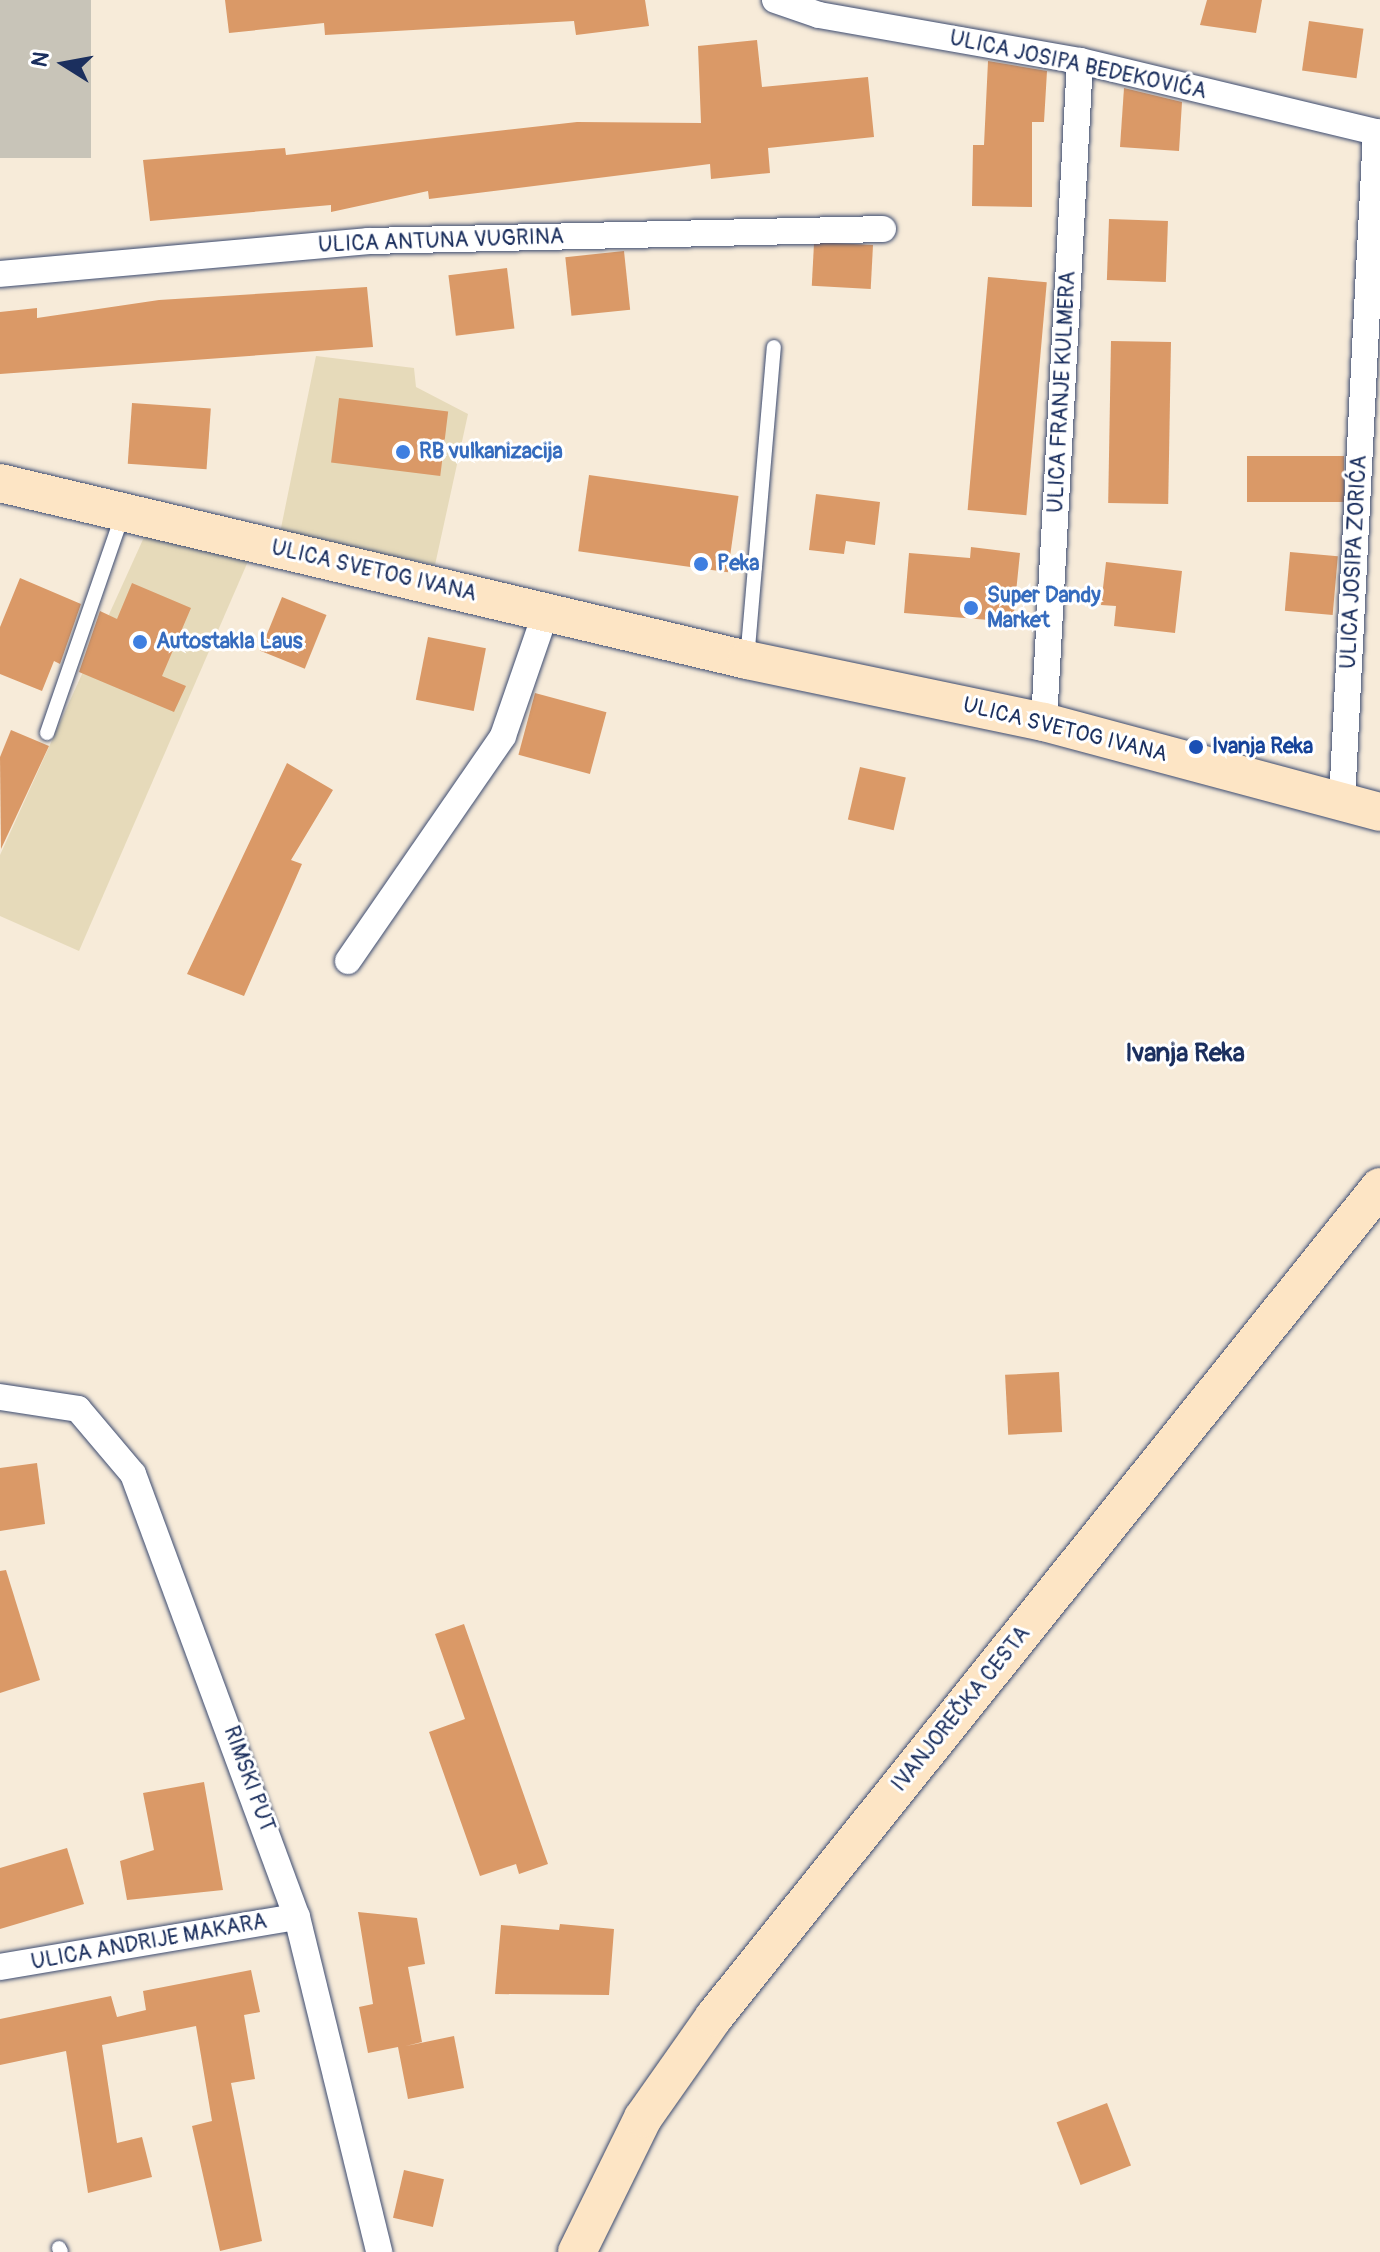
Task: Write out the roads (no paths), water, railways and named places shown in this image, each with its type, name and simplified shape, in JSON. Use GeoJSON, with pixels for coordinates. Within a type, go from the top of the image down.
{"type":"FeatureCollection","features":[{"type":"Feature","properties":{"kind":"street","name":"ULICA JOSIPA BEDEKOVIĆA"},"geometry":{"type":"LineString","coordinates":[[775,0],[819,15],[1080,61],[1378,132]]}},
{"type":"Feature","properties":{"kind":"street","name":"ULICA FRANJE KULMERA"},"geometry":{"type":"LineString","coordinates":[[1044,722],[1080,61]]}},
{"type":"Feature","properties":{"kind":"street","name":"ULICA JOSIPA ZORIĆA"},"geometry":{"type":"LineString","coordinates":[[1342,801],[1378,132]]}},
{"type":"Feature","properties":{"kind":"street","name":"ULICA ANTUNA VUGRINA"},"geometry":{"type":"LineString","coordinates":[[0,274],[368,241],[883,229]]}},
{"type":"Feature","properties":{"kind":"street","name":"ULICA SVETOG IVANA"},"geometry":{"type":"LineString","coordinates":[[0,483],[747,660],[1044,722],[1380,812]]}},
{"type":"Feature","properties":{"kind":"street"},"geometry":{"type":"LineString","coordinates":[[348,961],[503,736],[546,612]]}},
{"type":"Feature","properties":{"kind":"street","name":"IVANJOREČKA CESTA"},"geometry":{"type":"LineString","coordinates":[[577,2252],[643,2118],[714,2017],[1380,1187]]}},
{"type":"Feature","properties":{"kind":"street","name":"RIMSKI PUT"},"geometry":{"type":"LineString","coordinates":[[0,1397],[78,1409],[133,1474],[297,1917],[379,2252]]}},
{"type":"Feature","properties":{"kind":"street","name":"ULICA ANDRIJE MAKARA"},"geometry":{"type":"LineString","coordinates":[[0,1967],[297,1917]]}},
{"type":"Feature","properties":{"kind":"lane"},"geometry":{"type":"LineString","coordinates":[[747,660],[774,347]]}},
{"type":"Feature","properties":{"kind":"lane"},"geometry":{"type":"LineString","coordinates":[[47,733],[123,513]]}},
{"type":"Feature","properties":{"kind":"place","name":"RB vulkanizacija"},"geometry":{"type":"Point","coordinates":[403,452]}},
{"type":"Feature","properties":{"kind":"place","name":"Peka"},"geometry":{"type":"Point","coordinates":[701,564]}},
{"type":"Feature","properties":{"kind":"place","name":"Super Dandy Market"},"geometry":{"type":"Point","coordinates":[971,608]}},
{"type":"Feature","properties":{"kind":"place","name":"Autostakla Laus"},"geometry":{"type":"Point","coordinates":[140,642]}},
{"type":"Feature","properties":{"kind":"place","name":"Ivanja Reka"},"geometry":{"type":"Point","coordinates":[1196,747]}},
{"type":"Feature","properties":{"kind":"district","name":"Ivanja Reka"},"geometry":{"type":"Point","coordinates":[1185,1054]}}]}
